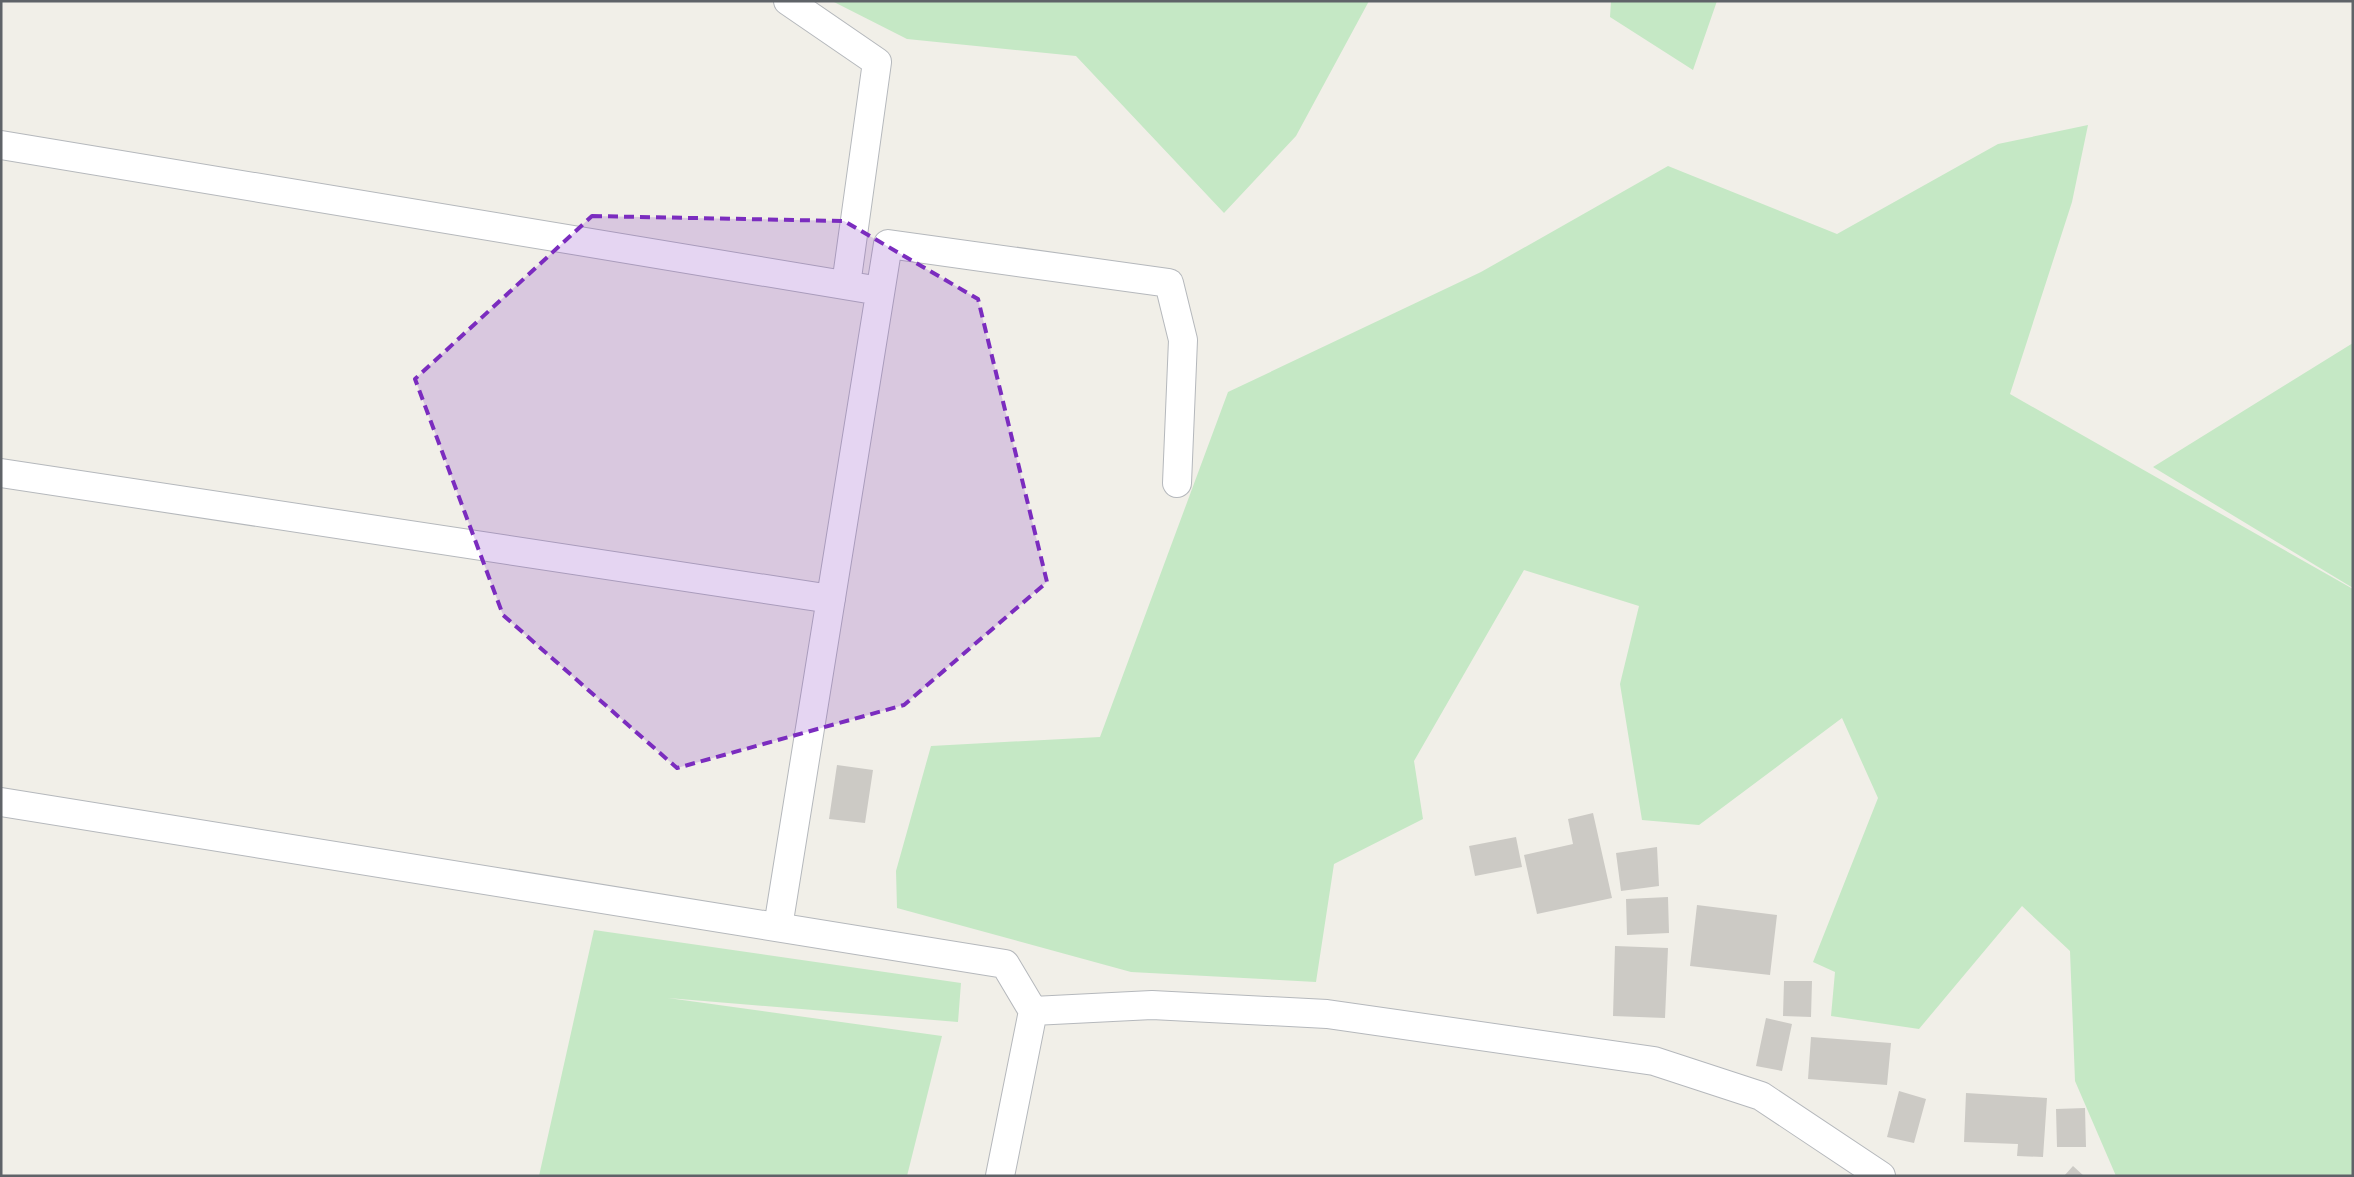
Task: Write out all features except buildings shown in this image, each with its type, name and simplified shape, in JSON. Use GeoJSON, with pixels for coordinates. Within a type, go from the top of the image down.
{"type":"FeatureCollection","features":[{"type":"Feature","properties":{"kind":"street"},"geometry":{"type":"LineString","coordinates":[[788,1],[878,62],[846,285]]}},
{"type":"Feature","properties":{"kind":"street"},"geometry":{"type":"LineString","coordinates":[[1,145],[880,291]]}},
{"type":"Feature","properties":{"kind":"street"},"geometry":{"type":"LineString","coordinates":[[778,928],[888,244],[1169,283],[1183,340],[1177,483]]}},
{"type":"Feature","properties":{"kind":"street"},"geometry":{"type":"LineString","coordinates":[[1,472],[831,599]]}},
{"type":"Feature","properties":{"kind":"street"},"geometry":{"type":"LineString","coordinates":[[1,802],[1005,964],[1033,1012],[1000,1176]]}},
{"type":"Feature","properties":{"kind":"street"},"geometry":{"type":"LineString","coordinates":[[1033,1012],[1152,1004],[1327,1014],[1497,1037],[1654,1062],[1761,1096],[1881,1176]]}},
{"type":"Feature","properties":{"kind":"highlighted area"},"geometry":{"type":"Polygon","coordinates":[[[592,216],[844,221],[978,299],[1047,582],[904,705],[677,768],[503,615],[415,379],[592,216]]]}},
{"type":"Feature","properties":{"kind":"green space"},"geometry":{"type":"Polygon","coordinates":[[[832,1],[1369,1],[1296,136],[1224,213],[1076,56],[907,39],[832,1]]]}},
{"type":"Feature","properties":{"kind":"green space"},"geometry":{"type":"Polygon","coordinates":[[[1611,1],[1717,1],[1693,70],[1610,17],[1611,1]]]}},
{"type":"Feature","properties":{"kind":"green space"},"geometry":{"type":"Polygon","coordinates":[[[2088,125],[2072,202],[2010,394],[2353,589],[2353,1176],[2116,1176],[2075,1081],[2070,951],[2022,906],[1919,1029],[1831,1016],[1835,972],[1813,962],[1878,798],[1842,718],[1699,825],[1642,820],[1620,684],[1639,606],[1524,570],[1414,761],[1423,819],[1334,864],[1316,982],[1131,972],[897,908],[896,871],[931,746],[1100,737],[1228,392],[1481,272],[1668,166],[1837,234],[1998,144],[2088,125]]]}},
{"type":"Feature","properties":{"kind":"green space"},"geometry":{"type":"Polygon","coordinates":[[[2353,343],[2353,588],[2153,467],[2353,343]]]}},
{"type":"Feature","properties":{"kind":"green space"},"geometry":{"type":"Polygon","coordinates":[[[594,930],[961,983],[958,1022],[668,998],[942,1036],[907,1176],[539,1176],[594,930]]]}}]}
